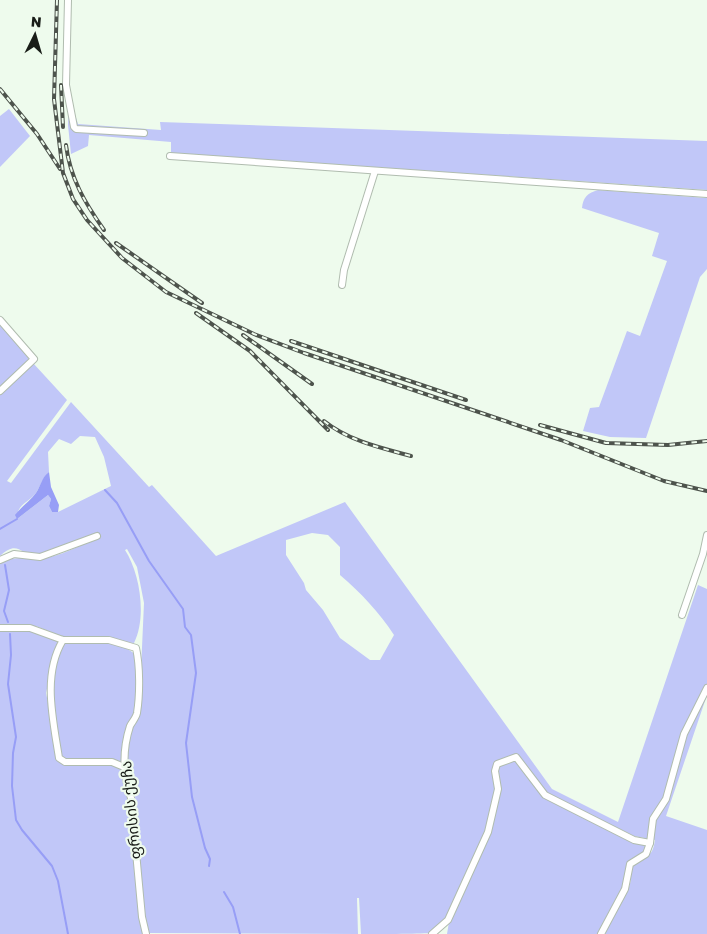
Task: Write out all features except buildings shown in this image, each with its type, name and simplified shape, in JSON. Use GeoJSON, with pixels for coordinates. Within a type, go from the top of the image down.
{"type":"FeatureCollection","features":[{"type":"Feature","properties":{"kind":"street"},"geometry":{"type":"LineString","coordinates":[[68,0],[66,85],[74,127],[76,129],[144,133]]}},
{"type":"Feature","properties":{"kind":"street"},"geometry":{"type":"LineString","coordinates":[[170,156],[707,194]]}},
{"type":"Feature","properties":{"kind":"street"},"geometry":{"type":"LineString","coordinates":[[342,285],[344,270],[375,171]]}},
{"type":"Feature","properties":{"kind":"street"},"geometry":{"type":"LineString","coordinates":[[0,320],[34,359],[0,391]]}},
{"type":"Feature","properties":{"kind":"street"},"geometry":{"type":"LineString","coordinates":[[682,615],[703,554],[707,535]]}},
{"type":"Feature","properties":{"kind":"street"},"geometry":{"type":"LineString","coordinates":[[0,560],[14,554],[29,557],[48,555],[97,536]]}},
{"type":"Feature","properties":{"kind":"street","name":"ფრისის ქუჩა"},"geometry":{"type":"LineString","coordinates":[[0,628],[30,628],[63,640],[108,640],[136,648],[138,657],[137,715],[131,724],[124,766],[131,798],[142,917],[146,934]]}},
{"type":"Feature","properties":{"kind":"street"},"geometry":{"type":"LineString","coordinates":[[63,640],[55,653],[50,690],[59,758],[66,762],[112,762],[124,766]]}},
{"type":"Feature","properties":{"kind":"street"},"geometry":{"type":"LineString","coordinates":[[601,934],[625,889],[630,864],[646,854],[650,843],[653,819],[666,798],[684,734],[707,688]]}},
{"type":"Feature","properties":{"kind":"street"},"geometry":{"type":"LineString","coordinates":[[436,933],[448,920],[488,832],[498,789],[495,771],[497,764],[516,757],[545,795],[634,840],[650,843]]}},
{"type":"Feature","properties":{"kind":"shaded area"},"geometry":{"type":"Polygon","coordinates":[[[69,96],[78,124],[161,130],[160,122],[707,141],[707,190],[171,153],[171,142],[89,135],[88,146],[71,154],[68,125],[69,96]]]}},
{"type":"Feature","properties":{"kind":"shaded area"},"geometry":{"type":"Polygon","coordinates":[[[9,109],[30,136],[0,167],[0,116],[9,109]]]}},
{"type":"Feature","properties":{"kind":"shaded area"},"geometry":{"type":"Polygon","coordinates":[[[598,190],[707,198],[707,269],[700,277],[646,438],[610,437],[583,431],[590,408],[599,407],[627,331],[640,336],[667,261],[652,256],[659,233],[582,208],[587,196],[598,190]]]}},
{"type":"Feature","properties":{"kind":"shaded area"},"geometry":{"type":"Polygon","coordinates":[[[0,324],[28,355],[28,361],[0,387],[0,324]]]}},
{"type":"Feature","properties":{"kind":"shaded area"},"geometry":{"type":"Polygon","coordinates":[[[33,363],[67,400],[7,481],[11,483],[71,402],[149,487],[152,485],[216,556],[345,502],[552,789],[618,822],[698,585],[707,589],[707,695],[666,816],[707,830],[707,934],[605,934],[628,890],[634,864],[651,853],[655,840],[634,836],[546,793],[518,755],[496,761],[492,773],[495,783],[494,800],[471,868],[447,918],[429,933],[361,934],[359,898],[357,898],[358,934],[149,933],[145,925],[128,784],[127,746],[132,724],[139,714],[144,603],[137,567],[127,549],[125,550],[135,571],[140,595],[140,621],[134,643],[63,637],[36,626],[0,626],[0,563],[18,558],[50,557],[99,538],[44,554],[27,553],[15,548],[6,551],[0,556],[0,394],[33,363]],[[80,436],[71,444],[59,439],[48,452],[49,472],[36,493],[21,507],[17,514],[17,519],[48,495],[51,499],[49,506],[52,512],[58,512],[111,486],[104,457],[95,437],[80,436]],[[312,533],[286,540],[286,555],[304,583],[306,590],[323,610],[340,638],[370,660],[380,660],[394,635],[369,603],[340,575],[340,547],[328,535],[312,533]]]}},
{"type":"Feature","properties":{"kind":"shaded area"},"geometry":{"type":"Polygon","coordinates":[[[0,630],[29,630],[58,640],[46,693],[60,762],[75,765],[112,765],[120,767],[130,798],[143,934],[0,934],[0,630]]]}},
{"type":"Feature","properties":{"kind":"shaded area"},"geometry":{"type":"Polygon","coordinates":[[[104,642],[126,649],[137,657],[136,712],[122,763],[71,761],[61,756],[55,714],[53,679],[58,651],[68,643],[104,642]]]}},
{"type":"Feature","properties":{"kind":"shaded area"},"geometry":{"type":"Polygon","coordinates":[[[516,760],[542,796],[646,844],[644,853],[628,863],[623,886],[599,934],[447,934],[449,922],[487,841],[499,766],[516,760]]]}},
{"type":"Feature","properties":{"kind":"water"},"geometry":{"type":"Polygon","coordinates":[[[49,472],[51,487],[59,505],[58,512],[52,512],[49,506],[51,499],[48,495],[17,519],[15,515],[36,493],[44,477],[49,472]]]}},
{"type":"Feature","properties":{"kind":"waterway"},"geometry":{"type":"LineString","coordinates":[[105,490],[117,503],[149,561],[183,609],[185,627],[191,635],[196,673],[186,743],[192,797],[205,848],[210,859],[209,866]]}},
{"type":"Feature","properties":{"kind":"waterway"},"geometry":{"type":"LineString","coordinates":[[0,529],[17,519]]}},
{"type":"Feature","properties":{"kind":"waterway"},"geometry":{"type":"LineString","coordinates":[[5,565],[9,590],[4,611],[8,622]]}},
{"type":"Feature","properties":{"kind":"waterway"},"geometry":{"type":"LineString","coordinates":[[10,634],[11,655],[8,684],[16,737],[13,753],[12,786],[16,820],[52,866],[58,881],[68,934]]}},
{"type":"Feature","properties":{"kind":"waterway"},"geometry":{"type":"LineString","coordinates":[[224,892],[233,907],[240,934]]}},
{"type":"Feature","properties":{"kind":"railway"},"geometry":{"type":"LineString","coordinates":[[57,0],[54,99],[63,173],[73,199],[87,220],[122,258],[166,292],[254,334],[304,353],[561,440],[664,481],[707,491]]}},
{"type":"Feature","properties":{"kind":"railway"},"geometry":{"type":"LineString","coordinates":[[61,85],[63,127]]}},
{"type":"Feature","properties":{"kind":"railway"},"geometry":{"type":"LineString","coordinates":[[0,89],[37,134],[60,169]]}},
{"type":"Feature","properties":{"kind":"railway"},"geometry":{"type":"LineString","coordinates":[[66,145],[71,168],[79,190],[104,230]]}},
{"type":"Feature","properties":{"kind":"railway"},"geometry":{"type":"LineString","coordinates":[[116,243],[202,303]]}},
{"type":"Feature","properties":{"kind":"railway"},"geometry":{"type":"LineString","coordinates":[[196,313],[250,351],[328,430]]}},
{"type":"Feature","properties":{"kind":"railway"},"geometry":{"type":"LineString","coordinates":[[243,335],[312,384]]}},
{"type":"Feature","properties":{"kind":"railway"},"geometry":{"type":"LineString","coordinates":[[291,341],[466,400]]}},
{"type":"Feature","properties":{"kind":"railway"},"geometry":{"type":"LineString","coordinates":[[324,421],[355,439],[411,456]]}},
{"type":"Feature","properties":{"kind":"railway"},"geometry":{"type":"LineString","coordinates":[[540,425],[606,443],[668,445],[707,441]]}}]}
